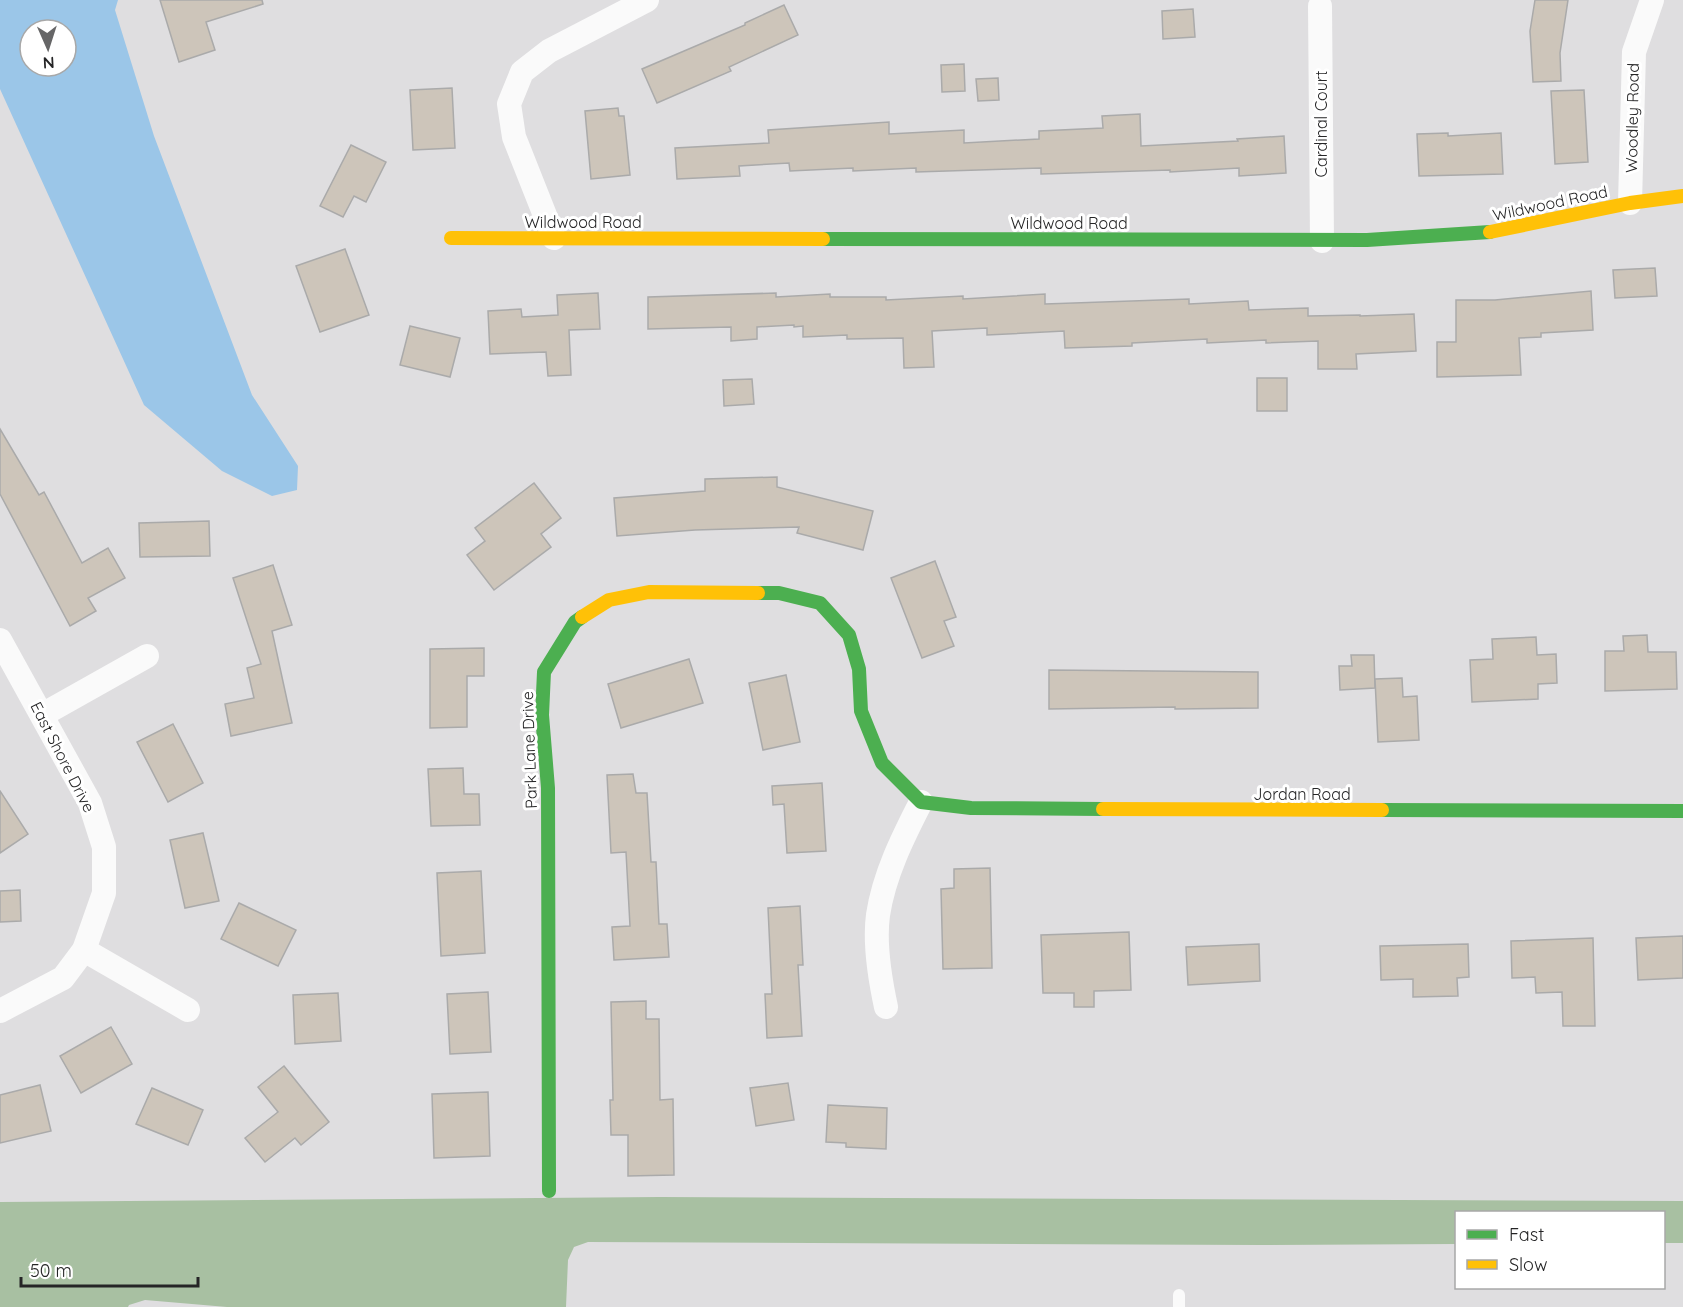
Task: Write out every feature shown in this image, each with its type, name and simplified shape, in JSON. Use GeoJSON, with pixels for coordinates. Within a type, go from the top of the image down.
{"type":"FeatureCollection","features":[{"type":"Feature","properties":{"kind":"street"},"geometry":{"type":"LineString","coordinates":[[554,238],[514,137],[509,104],[522,72],[549,51],[647,0]]}},
{"type":"Feature","properties":{"kind":"street","name":"Woodley Road"},"geometry":{"type":"LineString","coordinates":[[1630,203],[1634,52],[1652,0]]}},
{"type":"Feature","properties":{"kind":"street","name":"Cardinal Court"},"geometry":{"type":"LineString","coordinates":[[1320,6],[1322,241]]}},
{"type":"Feature","properties":{"kind":"street","name":"Wildwood Road"},"geometry":{"type":"LineString","coordinates":[[450,238],[1322,241],[1494,232],[1630,203],[1683,196]]}},
{"type":"Feature","properties":{"kind":"street","name":"Park Lane Drive"},"geometry":{"type":"LineString","coordinates":[[549,1191],[548,788],[542,715],[544,672],[575,622],[609,600],[649,592],[779,593],[820,603],[849,635],[859,669],[861,711],[882,763],[921,802]]}},
{"type":"Feature","properties":{"kind":"street","name":"East Shore Drive"},"geometry":{"type":"LineString","coordinates":[[0,640],[90,803],[104,847],[104,893],[84,950],[63,978],[0,1011]]}},
{"type":"Feature","properties":{"kind":"street"},"geometry":{"type":"LineString","coordinates":[[42,715],[147,656]]}},
{"type":"Feature","properties":{"kind":"street"},"geometry":{"type":"LineString","coordinates":[[886,1007],[878,971],[878,915],[895,853],[921,802]]}},
{"type":"Feature","properties":{"kind":"street","name":"Jordan Road"},"geometry":{"type":"LineString","coordinates":[[921,802],[971,808],[1683,811]]}},
{"type":"Feature","properties":{"kind":"street"},"geometry":{"type":"LineString","coordinates":[[84,950],[188,1010]]}},
{"type":"Feature","properties":{"kind":"green space"},"geometry":{"type":"Polygon","coordinates":[[[660,1197],[1683,1201],[1683,1243],[1665,1243],[1665,1211],[1455,1211],[1455,1244],[588,1242],[574,1247],[568,1260],[566,1307],[227,1307],[145,1300],[128,1307],[0,1307],[0,1202],[660,1197]]]}},
{"type":"Feature","properties":{"kind":"water"},"geometry":{"type":"Polygon","coordinates":[[[0,0],[118,0],[115,10],[154,136],[252,395],[298,466],[297,490],[272,496],[222,471],[144,405],[0,89],[0,0]]]}},
{"type":"Feature","properties":{"kind":"building"},"geometry":{"type":"Polygon","coordinates":[[[160,0],[262,0],[263,4],[206,22],[215,50],[179,62],[160,0]]]}},
{"type":"Feature","properties":{"kind":"building"},"geometry":{"type":"Polygon","coordinates":[[[1535,0],[1568,0],[1560,53],[1561,81],[1533,82],[1530,31],[1535,0]]]}},
{"type":"Feature","properties":{"kind":"building"},"geometry":{"type":"Polygon","coordinates":[[[784,5],[798,35],[729,67],[731,71],[657,103],[642,69],[745,25],[784,5]]]}},
{"type":"Feature","properties":{"kind":"building"},"geometry":{"type":"Polygon","coordinates":[[[1193,9],[1195,37],[1163,39],[1162,11],[1193,9]]]}},
{"type":"Feature","properties":{"kind":"building"},"geometry":{"type":"Polygon","coordinates":[[[964,64],[965,91],[942,92],[941,65],[964,64]]]}},
{"type":"Feature","properties":{"kind":"building"},"geometry":{"type":"Polygon","coordinates":[[[998,78],[999,100],[978,101],[976,79],[998,78]]]}},
{"type":"Feature","properties":{"kind":"building"},"geometry":{"type":"Polygon","coordinates":[[[452,88],[455,148],[413,150],[410,90],[452,88]]]}},
{"type":"Feature","properties":{"kind":"building"},"geometry":{"type":"Polygon","coordinates":[[[1584,90],[1588,162],[1555,164],[1551,91],[1584,90]]]}},
{"type":"Feature","properties":{"kind":"building"},"geometry":{"type":"Polygon","coordinates":[[[618,108],[619,116],[624,116],[630,175],[591,179],[585,111],[618,108]]]}},
{"type":"Feature","properties":{"kind":"building"},"geometry":{"type":"Polygon","coordinates":[[[1140,114],[1141,146],[1284,136],[1286,173],[1239,176],[1239,168],[1170,172],[1170,170],[1041,174],[1041,168],[916,172],[916,168],[790,171],[789,163],[739,166],[740,176],[677,179],[675,148],[769,143],[768,130],[889,122],[889,134],[964,130],[964,143],[1039,139],[1039,131],[1103,128],[1102,116],[1140,114]]]}},
{"type":"Feature","properties":{"kind":"building"},"geometry":{"type":"Polygon","coordinates":[[[1448,133],[1448,136],[1501,133],[1503,174],[1419,176],[1417,134],[1448,133]]]}},
{"type":"Feature","properties":{"kind":"building"},"geometry":{"type":"Polygon","coordinates":[[[351,145],[386,162],[366,202],[354,196],[343,217],[320,206],[351,145]]]}},
{"type":"Feature","properties":{"kind":"building"},"geometry":{"type":"Polygon","coordinates":[[[345,249],[369,315],[320,332],[296,266],[345,249]]]}},
{"type":"Feature","properties":{"kind":"building"},"geometry":{"type":"Polygon","coordinates":[[[1655,268],[1657,296],[1615,298],[1613,270],[1655,268]]]}},
{"type":"Feature","properties":{"kind":"building"},"geometry":{"type":"Polygon","coordinates":[[[1591,291],[1593,330],[1541,333],[1541,337],[1519,338],[1521,375],[1437,377],[1437,342],[1456,342],[1456,300],[1495,300],[1591,291]]]}},
{"type":"Feature","properties":{"kind":"building"},"geometry":{"type":"Polygon","coordinates":[[[598,293],[600,329],[569,330],[571,375],[548,376],[546,352],[490,354],[488,311],[521,309],[522,317],[558,315],[557,295],[598,293]]]}},
{"type":"Feature","properties":{"kind":"building"},"geometry":{"type":"Polygon","coordinates":[[[776,293],[776,297],[830,294],[830,297],[886,297],[886,300],[963,296],[963,299],[1045,294],[1045,304],[1189,299],[1189,304],[1248,301],[1249,310],[1308,308],[1308,316],[1414,314],[1416,351],[1356,354],[1357,369],[1318,369],[1318,341],[1266,343],[1266,340],[1207,343],[1207,339],[1132,343],[1132,346],[1065,348],[1064,331],[987,335],[987,328],[932,331],[934,367],[904,368],[903,338],[847,339],[847,335],[803,337],[803,326],[794,327],[794,325],[757,327],[757,339],[731,341],[731,327],[648,329],[648,297],[776,293]]]}},
{"type":"Feature","properties":{"kind":"building"},"geometry":{"type":"Polygon","coordinates":[[[410,326],[460,338],[450,377],[400,365],[410,326]]]}},
{"type":"Feature","properties":{"kind":"building"},"geometry":{"type":"Polygon","coordinates":[[[1257,378],[1287,378],[1287,411],[1257,411],[1257,378]]]}},
{"type":"Feature","properties":{"kind":"building"},"geometry":{"type":"Polygon","coordinates":[[[752,379],[754,404],[724,406],[723,380],[752,379]]]}},
{"type":"Feature","properties":{"kind":"building"},"geometry":{"type":"Polygon","coordinates":[[[0,429],[39,495],[44,492],[82,563],[108,548],[125,578],[88,598],[96,611],[70,626],[0,494],[0,429]]]}},
{"type":"Feature","properties":{"kind":"building"},"geometry":{"type":"Polygon","coordinates":[[[777,477],[777,487],[873,511],[863,550],[797,533],[799,527],[695,530],[617,536],[614,498],[705,491],[705,479],[777,477]]]}},
{"type":"Feature","properties":{"kind":"building"},"geometry":{"type":"Polygon","coordinates":[[[534,483],[561,518],[541,534],[551,547],[494,590],[467,555],[485,541],[475,528],[534,483]]]}},
{"type":"Feature","properties":{"kind":"building"},"geometry":{"type":"Polygon","coordinates":[[[209,521],[210,556],[140,557],[139,523],[209,521]]]}},
{"type":"Feature","properties":{"kind":"building"},"geometry":{"type":"Polygon","coordinates":[[[935,561],[956,617],[944,621],[954,646],[922,658],[891,578],[935,561]]]}},
{"type":"Feature","properties":{"kind":"building"},"geometry":{"type":"Polygon","coordinates":[[[273,565],[292,625],[272,631],[292,723],[231,736],[225,704],[254,698],[247,668],[261,664],[233,578],[273,565]]]}},
{"type":"Feature","properties":{"kind":"building"},"geometry":{"type":"Polygon","coordinates":[[[1647,635],[1648,652],[1676,652],[1677,689],[1605,691],[1605,651],[1624,651],[1623,636],[1647,635]]]}},
{"type":"Feature","properties":{"kind":"building"},"geometry":{"type":"Polygon","coordinates":[[[1536,637],[1537,655],[1556,654],[1557,683],[1538,684],[1538,699],[1472,702],[1470,660],[1493,659],[1492,639],[1536,637]]]}},
{"type":"Feature","properties":{"kind":"building"},"geometry":{"type":"Polygon","coordinates":[[[484,648],[484,676],[467,676],[467,727],[430,728],[430,649],[484,648]]]}},
{"type":"Feature","properties":{"kind":"building"},"geometry":{"type":"Polygon","coordinates":[[[1351,655],[1374,655],[1375,688],[1340,690],[1339,666],[1352,666],[1351,655]]]}},
{"type":"Feature","properties":{"kind":"building"},"geometry":{"type":"Polygon","coordinates":[[[689,659],[703,703],[621,728],[608,684],[689,659]]]}},
{"type":"Feature","properties":{"kind":"building"},"geometry":{"type":"Polygon","coordinates":[[[1049,670],[1258,672],[1258,708],[1049,709],[1049,670]]]}},
{"type":"Feature","properties":{"kind":"building"},"geometry":{"type":"Polygon","coordinates":[[[786,675],[800,742],[763,750],[749,683],[786,675]]]}},
{"type":"Feature","properties":{"kind":"building"},"geometry":{"type":"Polygon","coordinates":[[[1402,678],[1403,697],[1417,696],[1419,740],[1378,742],[1375,679],[1402,678]]]}},
{"type":"Feature","properties":{"kind":"building"},"geometry":{"type":"Polygon","coordinates":[[[173,724],[203,783],[168,802],[137,742],[173,724]]]}},
{"type":"Feature","properties":{"kind":"building"},"geometry":{"type":"Polygon","coordinates":[[[463,768],[464,794],[479,794],[480,825],[431,826],[428,769],[463,768]]]}},
{"type":"Feature","properties":{"kind":"building"},"geometry":{"type":"Polygon","coordinates":[[[633,774],[636,793],[647,793],[651,862],[656,862],[659,924],[667,924],[669,957],[614,960],[612,927],[630,926],[626,852],[611,853],[607,775],[633,774]]]}},
{"type":"Feature","properties":{"kind":"building"},"geometry":{"type":"Polygon","coordinates":[[[822,783],[826,851],[787,853],[784,804],[773,805],[772,786],[822,783]]]}},
{"type":"Feature","properties":{"kind":"building"},"geometry":{"type":"Polygon","coordinates":[[[0,791],[28,834],[0,853],[0,791]]]}},
{"type":"Feature","properties":{"kind":"building"},"geometry":{"type":"Polygon","coordinates":[[[203,833],[219,901],[185,908],[170,840],[203,833]]]}},
{"type":"Feature","properties":{"kind":"building"},"geometry":{"type":"Polygon","coordinates":[[[990,868],[992,968],[943,969],[941,889],[954,888],[954,869],[990,868]]]}},
{"type":"Feature","properties":{"kind":"building"},"geometry":{"type":"Polygon","coordinates":[[[481,871],[485,953],[441,956],[437,873],[481,871]]]}},
{"type":"Feature","properties":{"kind":"building"},"geometry":{"type":"Polygon","coordinates":[[[20,890],[21,921],[0,922],[0,891],[20,890]]]}},
{"type":"Feature","properties":{"kind":"building"},"geometry":{"type":"Polygon","coordinates":[[[239,903],[296,930],[278,966],[221,939],[239,903]]]}},
{"type":"Feature","properties":{"kind":"building"},"geometry":{"type":"Polygon","coordinates":[[[800,906],[803,965],[798,965],[802,1036],[767,1038],[765,994],[772,994],[768,908],[800,906]]]}},
{"type":"Feature","properties":{"kind":"building"},"geometry":{"type":"Polygon","coordinates":[[[1129,932],[1131,990],[1094,991],[1094,1007],[1074,1007],[1074,993],[1043,993],[1041,935],[1129,932]]]}},
{"type":"Feature","properties":{"kind":"building"},"geometry":{"type":"Polygon","coordinates":[[[1683,936],[1683,978],[1638,980],[1636,938],[1683,936]]]}},
{"type":"Feature","properties":{"kind":"building"},"geometry":{"type":"Polygon","coordinates":[[[1593,938],[1595,1026],[1563,1026],[1562,992],[1536,993],[1535,977],[1512,978],[1511,941],[1593,938]]]}},
{"type":"Feature","properties":{"kind":"building"},"geometry":{"type":"Polygon","coordinates":[[[1259,944],[1260,981],[1188,985],[1186,947],[1259,944]]]}},
{"type":"Feature","properties":{"kind":"building"},"geometry":{"type":"Polygon","coordinates":[[[1468,944],[1469,977],[1457,978],[1458,996],[1413,997],[1413,979],[1381,980],[1380,946],[1468,944]]]}},
{"type":"Feature","properties":{"kind":"building"},"geometry":{"type":"Polygon","coordinates":[[[488,992],[491,1052],[450,1054],[447,994],[488,992]]]}},
{"type":"Feature","properties":{"kind":"building"},"geometry":{"type":"Polygon","coordinates":[[[338,993],[341,1041],[295,1044],[293,995],[338,993]]]}},
{"type":"Feature","properties":{"kind":"building"},"geometry":{"type":"Polygon","coordinates":[[[646,1001],[646,1019],[659,1019],[660,1100],[673,1099],[674,1175],[628,1176],[628,1135],[611,1135],[610,1100],[613,1100],[611,1002],[646,1001]]]}},
{"type":"Feature","properties":{"kind":"building"},"geometry":{"type":"Polygon","coordinates":[[[111,1027],[132,1064],[81,1093],[60,1056],[111,1027]]]}},
{"type":"Feature","properties":{"kind":"building"},"geometry":{"type":"Polygon","coordinates":[[[284,1066],[329,1122],[301,1145],[295,1138],[265,1162],[245,1138],[278,1112],[258,1087],[284,1066]]]}},
{"type":"Feature","properties":{"kind":"building"},"geometry":{"type":"Polygon","coordinates":[[[788,1083],[794,1120],[756,1126],[750,1088],[788,1083]]]}},
{"type":"Feature","properties":{"kind":"building"},"geometry":{"type":"Polygon","coordinates":[[[40,1085],[51,1131],[0,1143],[0,1095],[40,1085]]]}},
{"type":"Feature","properties":{"kind":"building"},"geometry":{"type":"Polygon","coordinates":[[[152,1088],[203,1110],[188,1145],[136,1124],[152,1088]]]}},
{"type":"Feature","properties":{"kind":"building"},"geometry":{"type":"Polygon","coordinates":[[[488,1092],[490,1156],[434,1158],[432,1094],[488,1092]]]}},
{"type":"Feature","properties":{"kind":"building"},"geometry":{"type":"Polygon","coordinates":[[[828,1105],[887,1108],[886,1149],[846,1147],[846,1143],[826,1142],[828,1105]]]}},
{"type":"Feature","properties":{"kind":"traffic: fast"},"geometry":{"type":"LineString","coordinates":[[823,239],[1367,240],[1490,232]]}},
{"type":"Feature","properties":{"kind":"traffic: fast"},"geometry":{"type":"LineString","coordinates":[[758,593],[779,593],[820,603],[849,635],[859,669],[861,711],[882,763],[921,802],[971,808],[1103,809]]}},
{"type":"Feature","properties":{"kind":"traffic: fast"},"geometry":{"type":"LineString","coordinates":[[549,1191],[548,788],[542,715],[544,672],[575,622],[582,617]]}},
{"type":"Feature","properties":{"kind":"traffic: fast"},"geometry":{"type":"LineString","coordinates":[[1382,810],[1683,811]]}},
{"type":"Feature","properties":{"kind":"traffic: slow"},"geometry":{"type":"LineString","coordinates":[[1490,232],[1630,203],[1683,196]]}},
{"type":"Feature","properties":{"kind":"traffic: slow"},"geometry":{"type":"LineString","coordinates":[[451,238],[823,239]]}},
{"type":"Feature","properties":{"kind":"traffic: slow"},"geometry":{"type":"LineString","coordinates":[[582,617],[609,600],[649,592],[758,593]]}},
{"type":"Feature","properties":{"kind":"traffic: slow"},"geometry":{"type":"LineString","coordinates":[[1103,809],[1382,810]]}}]}
